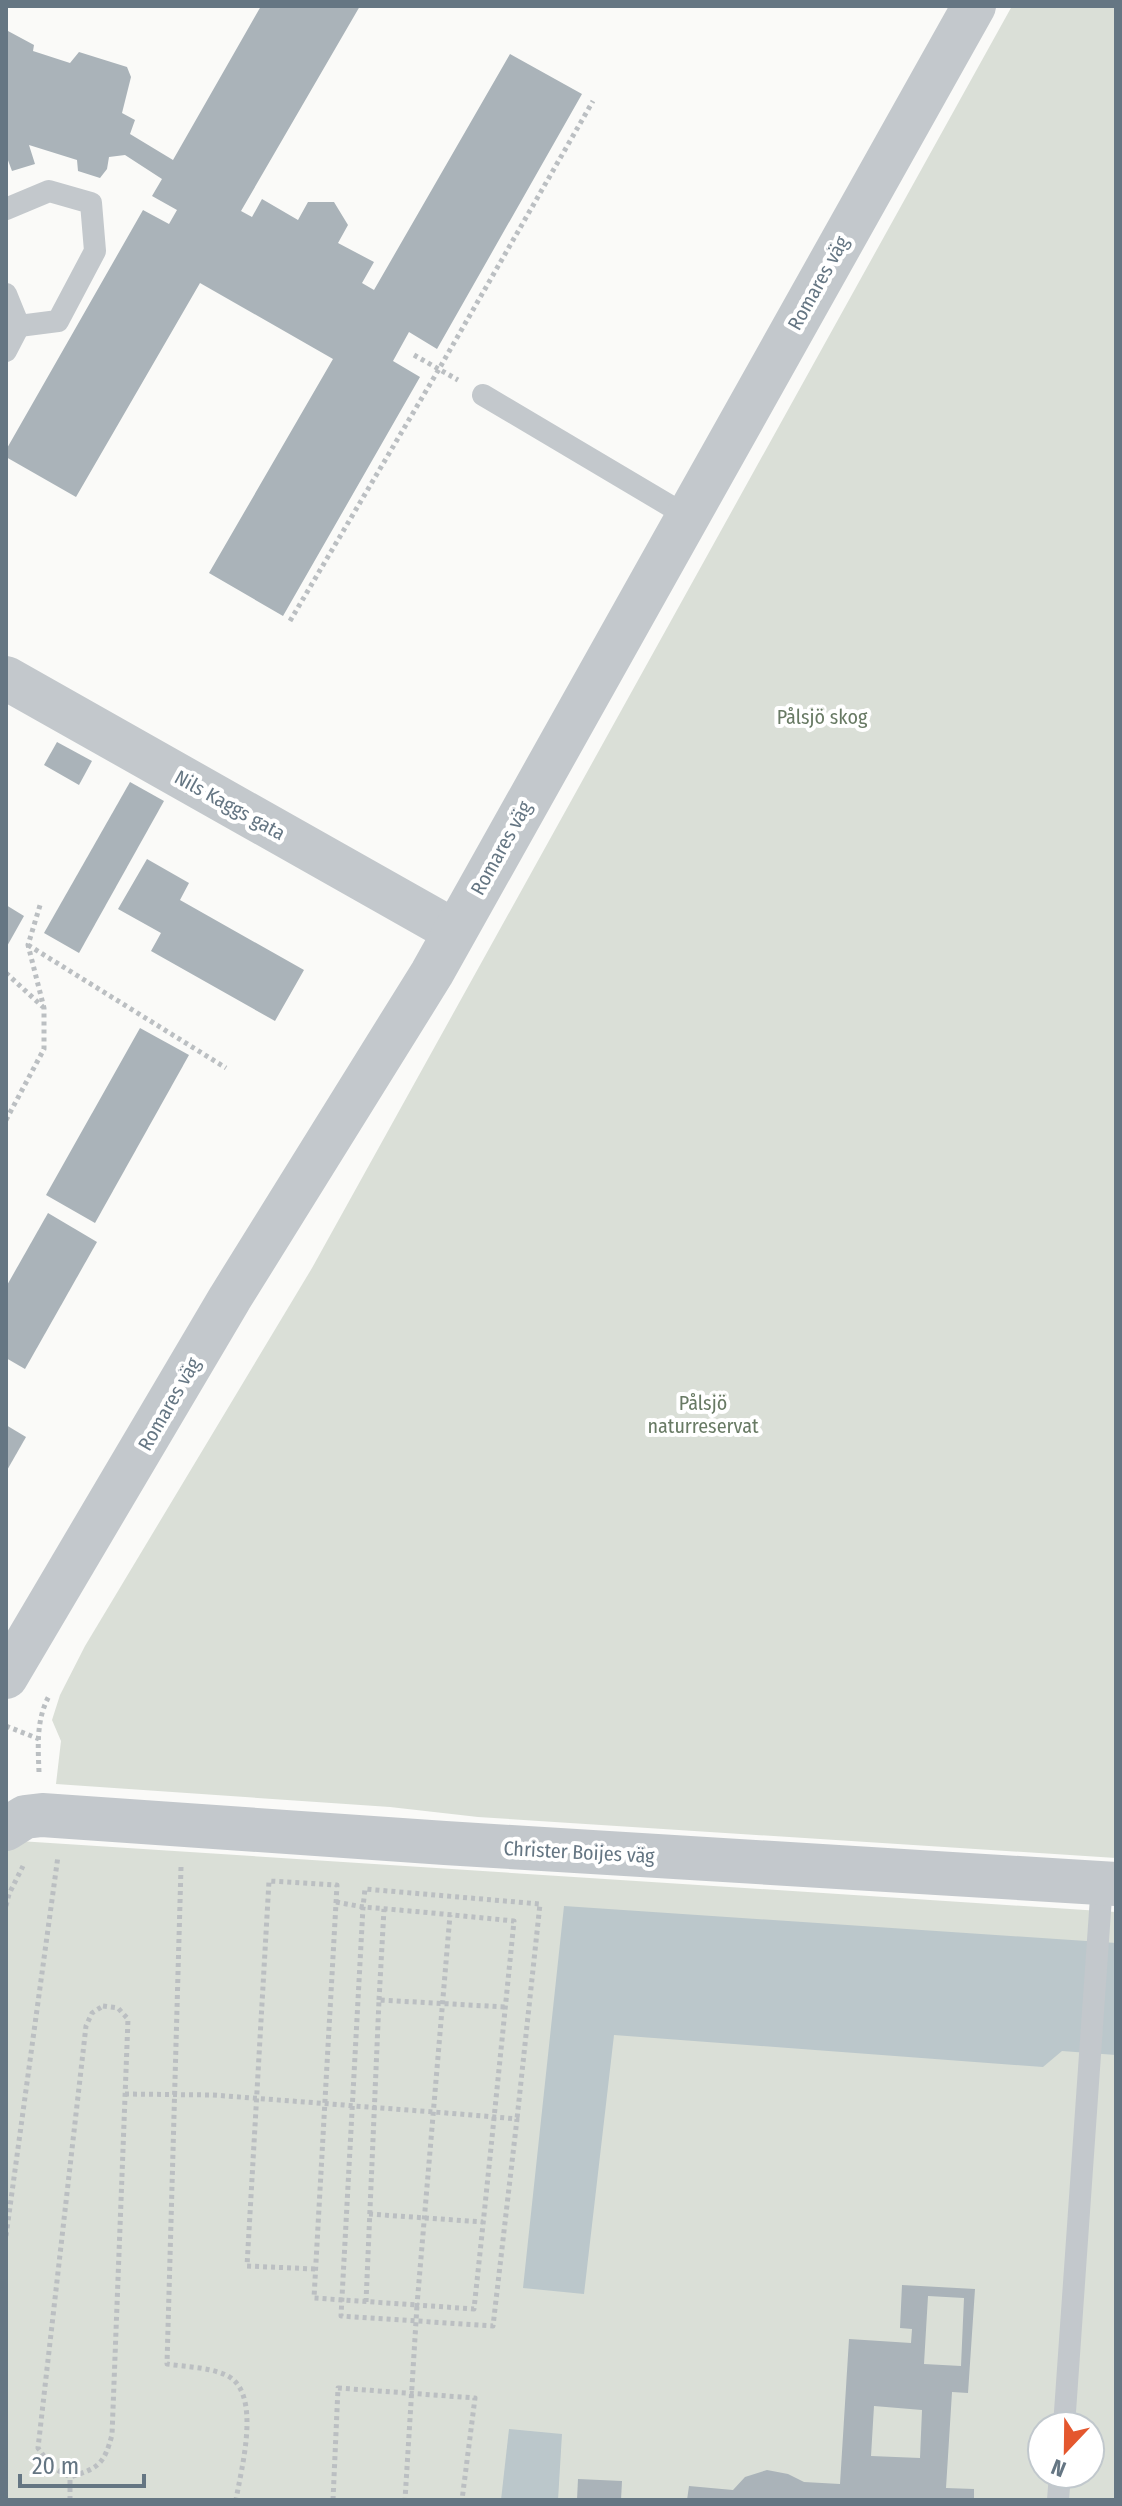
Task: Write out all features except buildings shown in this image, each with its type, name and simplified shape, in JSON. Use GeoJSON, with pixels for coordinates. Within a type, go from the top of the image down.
{"type":"FeatureCollection","features":[{"type":"Feature","properties":{"kind":"street","name":"Romares väg"},"geometry":{"type":"LineString","coordinates":[[6,1677],[230,1298],[432,973],[974,6]]}},
{"type":"Feature","properties":{"kind":"street","name":"Nils Kaggs gata"},"geometry":{"type":"LineString","coordinates":[[6,678],[454,931]]}},
{"type":"Feature","properties":{"kind":"street","name":"Christer Boijes väg"},"geometry":{"type":"LineString","coordinates":[[28,1826],[445,1843],[1109,1884]]}},
{"type":"Feature","properties":{"kind":"lane"},"geometry":{"type":"LineString","coordinates":[[6,209],[49,191],[91,203],[95,251],[58,321],[19,326]]}},
{"type":"Feature","properties":{"kind":"lane"},"geometry":{"type":"LineString","coordinates":[[6,294],[19,326],[6,351]]}},
{"type":"Feature","properties":{"kind":"lane"},"geometry":{"type":"LineString","coordinates":[[483,395],[687,516]]}},
{"type":"Feature","properties":{"kind":"lane"},"geometry":{"type":"LineString","coordinates":[[1065,2410],[1100,1926],[1109,1884]]}},
{"type":"Feature","properties":{"kind":"path"},"geometry":{"type":"LineString","coordinates":[[290,621],[593,101]]}},
{"type":"Feature","properties":{"kind":"path"},"geometry":{"type":"LineString","coordinates":[[414,355],[483,395]]}},
{"type":"Feature","properties":{"kind":"path"},"geometry":{"type":"LineString","coordinates":[[6,1120],[44,1049],[44,1008],[28,945],[41,902]]}},
{"type":"Feature","properties":{"kind":"path"},"geometry":{"type":"LineString","coordinates":[[28,945],[226,1068]]}},
{"type":"Feature","properties":{"kind":"path"},"geometry":{"type":"LineString","coordinates":[[6,973],[44,1008]]}},
{"type":"Feature","properties":{"kind":"path"},"geometry":{"type":"LineString","coordinates":[[6,1726],[39,1739]]}},
{"type":"Feature","properties":{"kind":"path"},"geometry":{"type":"LineString","coordinates":[[6,2236],[28,1826]]}},
{"type":"Feature","properties":{"kind":"path"},"geometry":{"type":"LineString","coordinates":[[181,1865],[167,2364],[205,2369],[230,2377],[244,2396],[248,2426],[236,2500]]}},
{"type":"Feature","properties":{"kind":"path"},"geometry":{"type":"LineString","coordinates":[[315,2269],[247,2266],[269,1881],[337,1885],[324,2104],[314,2298],[474,2309],[514,1921],[336,1902]]}},
{"type":"Feature","properties":{"kind":"path"},"geometry":{"type":"LineString","coordinates":[[365,1889],[540,1904],[493,2326],[341,2316],[354,2106],[365,1889]]}},
{"type":"Feature","properties":{"kind":"path"},"geometry":{"type":"LineString","coordinates":[[366,2302],[384,1909]]}},
{"type":"Feature","properties":{"kind":"path"},"geometry":{"type":"LineString","coordinates":[[405,2500],[415,2322],[450,1915]]}},
{"type":"Feature","properties":{"kind":"path"},"geometry":{"type":"LineString","coordinates":[[379,2000],[505,2007]]}},
{"type":"Feature","properties":{"kind":"path"},"geometry":{"type":"LineString","coordinates":[[103,2006],[118,2008],[128,2019],[112,2435],[106,2457],[90,2471],[70,2477],[52,2467],[38,2448],[86,2026],[92,2013],[103,2006]]}},
{"type":"Feature","properties":{"kind":"path"},"geometry":{"type":"LineString","coordinates":[[125,2094],[213,2095],[517,2119]]}},
{"type":"Feature","properties":{"kind":"path"},"geometry":{"type":"LineString","coordinates":[[369,2214],[483,2222]]}},
{"type":"Feature","properties":{"kind":"path"},"geometry":{"type":"LineString","coordinates":[[333,2500],[338,2388],[475,2398],[462,2500]]}},
{"type":"Feature","properties":{"kind":"path"},"geometry":{"type":"LineString","coordinates":[[70,2477],[70,2500]]}},
{"type":"Feature","properties":{"kind":"green space","name":"Pålsjö naturreservat"},"geometry":{"type":"Polygon","coordinates":[[[1012,6],[1116,6],[1116,1858],[478,1817],[390,1807],[56,1784],[61,1741],[52,1720],[60,1695],[85,1646],[312,1268],[1012,6]]]}},
{"type":"Feature","properties":{"kind":"green space"},"geometry":{"type":"Polygon","coordinates":[[[19,1841],[1116,1912],[1116,2500],[6,2500],[6,1850],[19,1841]]]}},
{"type":"Feature","properties":{"kind":"shaded area"},"geometry":{"type":"Polygon","coordinates":[[[564,1906],[1116,1943],[1116,2055],[1062,2051],[1043,2067],[614,2035],[584,2294],[523,2288],[564,1906]]]}},
{"type":"Feature","properties":{"kind":"shaded area"},"geometry":{"type":"Polygon","coordinates":[[[509,2429],[562,2434],[558,2500],[501,2500],[509,2429]]]}},
{"type":"Feature","properties":{"kind":"park label","name":"Pålsjö skog"},"geometry":{"type":"Point","coordinates":[822,717]}}]}
